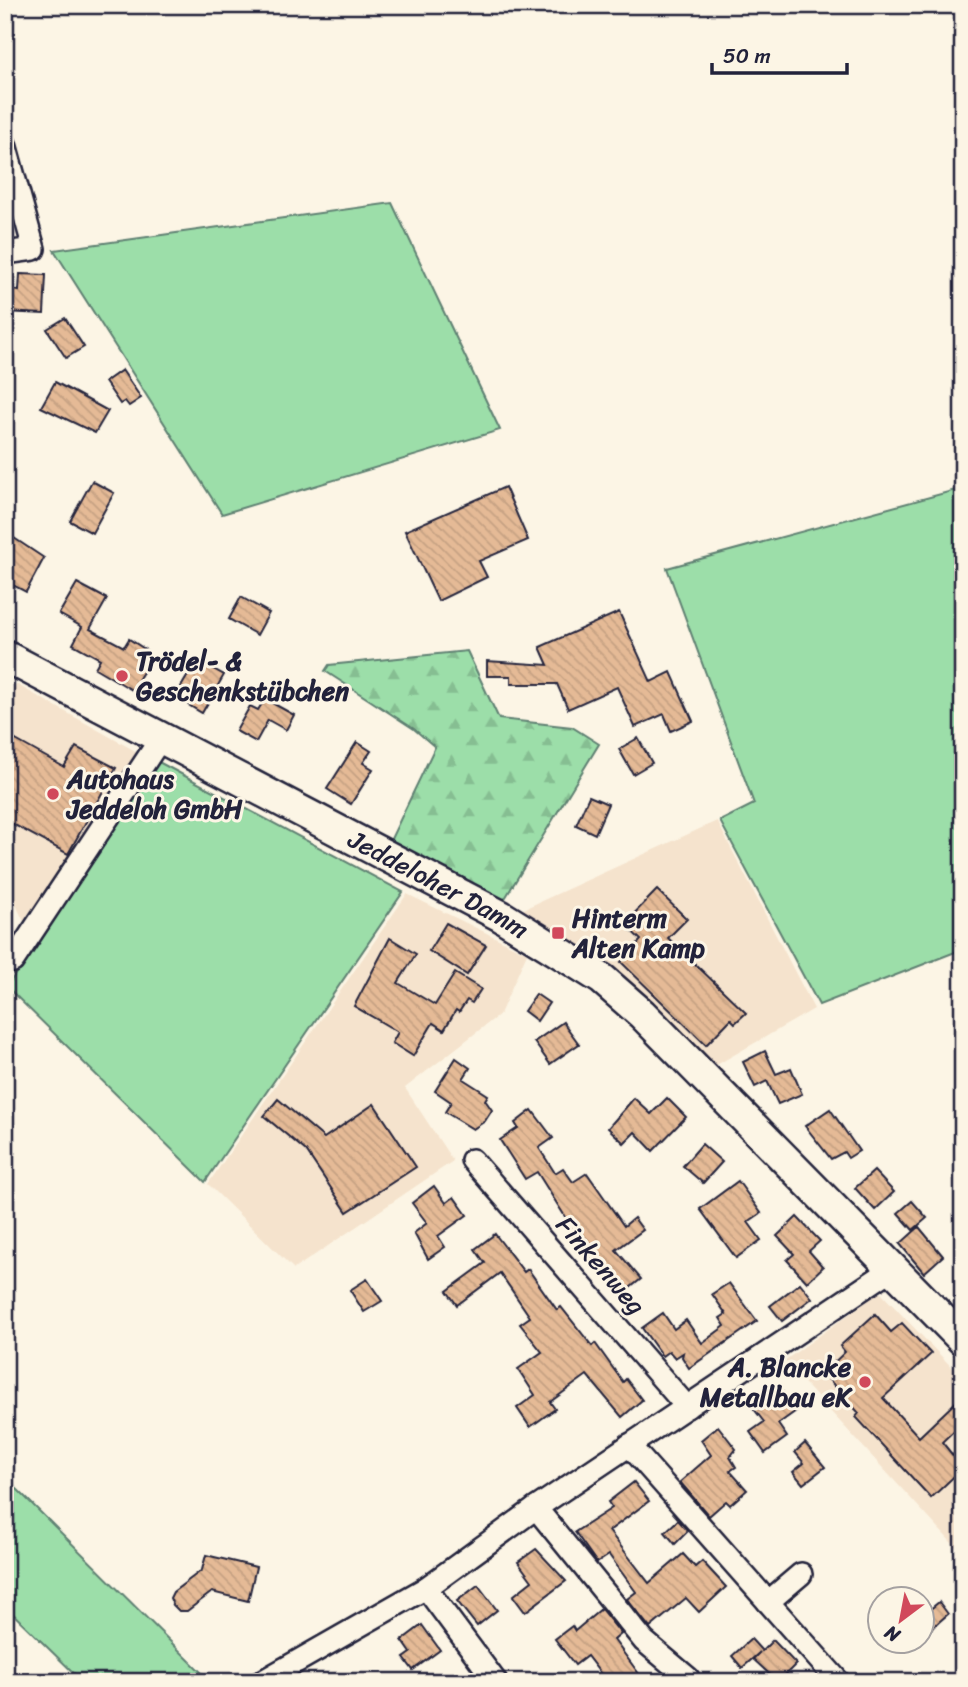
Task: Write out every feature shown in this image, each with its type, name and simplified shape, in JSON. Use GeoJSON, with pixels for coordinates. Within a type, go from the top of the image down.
{"type":"FeatureCollection","features":[{"type":"Feature","properties":{"kind":"main road","name":"Jeddeloher Damm"},"geometry":{"type":"LineString","coordinates":[[5,656],[500,916],[602,979],[642,1014],[962,1337]]}},
{"type":"Feature","properties":{"kind":"street"},"geometry":{"type":"LineString","coordinates":[[5,144],[34,249],[5,253]]}},
{"type":"Feature","properties":{"kind":"street"},"geometry":{"type":"LineString","coordinates":[[5,963],[13,961],[48,912],[161,738]]}},
{"type":"Feature","properties":{"kind":"street","name":"Finkenweg"},"geometry":{"type":"LineString","coordinates":[[472,1160],[687,1406]]}},
{"type":"Feature","properties":{"kind":"street"},"geometry":{"type":"LineString","coordinates":[[261,1682],[426,1588],[536,1508],[892,1269]]}},
{"type":"Feature","properties":{"kind":"street"},"geometry":{"type":"LineString","coordinates":[[629,1445],[839,1682]]}},
{"type":"Feature","properties":{"kind":"street"},"geometry":{"type":"LineString","coordinates":[[536,1508],[644,1642],[688,1678]]}},
{"type":"Feature","properties":{"kind":"street"},"geometry":{"type":"LineString","coordinates":[[768,1602],[801,1574]]}},
{"type":"Feature","properties":{"kind":"street"},"geometry":{"type":"LineString","coordinates":[[426,1588],[496,1682]]}},
{"type":"Feature","properties":{"kind":"shaded area"},"geometry":{"type":"Polygon","coordinates":[[[16,684],[146,757],[30,934],[5,882],[5,699],[16,684]]]}},
{"type":"Feature","properties":{"kind":"shaded area"},"geometry":{"type":"Polygon","coordinates":[[[717,821],[814,1009],[713,1067],[515,913],[717,821]]]}},
{"type":"Feature","properties":{"kind":"shaded area"},"geometry":{"type":"Polygon","coordinates":[[[407,894],[527,953],[500,1014],[405,1088],[453,1161],[294,1269],[208,1184],[407,894]]]}},
{"type":"Feature","properties":{"kind":"shaded area"},"geometry":{"type":"Polygon","coordinates":[[[880,1292],[963,1379],[963,1555],[784,1361],[880,1292]]]}},
{"type":"Feature","properties":{"kind":"green space"},"geometry":{"type":"Polygon","coordinates":[[[392,203],[500,430],[222,514],[54,250],[392,203]]]}},
{"type":"Feature","properties":{"kind":"green space"},"geometry":{"type":"Polygon","coordinates":[[[963,488],[963,949],[819,1005],[720,821],[754,804],[667,568],[963,488]]]}},
{"type":"Feature","properties":{"kind":"green space"},"geometry":{"type":"Polygon","coordinates":[[[467,651],[499,719],[572,727],[599,744],[501,905],[389,843],[435,747],[414,729],[325,671],[329,665],[467,651]]]}},
{"type":"Feature","properties":{"kind":"green space"},"geometry":{"type":"Polygon","coordinates":[[[153,759],[403,892],[205,1182],[7,987],[153,759]]]}},
{"type":"Feature","properties":{"kind":"green space"},"geometry":{"type":"Polygon","coordinates":[[[5,1477],[210,1681],[83,1682],[5,1606],[5,1477]]]}},
{"type":"Feature","properties":{"kind":"building"},"geometry":{"type":"Polygon","coordinates":[[[20,274],[46,275],[44,314],[5,312],[5,288],[19,291],[20,274]]]}},
{"type":"Feature","properties":{"kind":"building"},"geometry":{"type":"Polygon","coordinates":[[[65,318],[84,347],[66,358],[47,329],[65,318]]]}},
{"type":"Feature","properties":{"kind":"building"},"geometry":{"type":"Polygon","coordinates":[[[122,370],[141,398],[129,406],[125,401],[120,404],[105,382],[122,370]]]}},
{"type":"Feature","properties":{"kind":"building"},"geometry":{"type":"Polygon","coordinates":[[[55,382],[108,411],[95,433],[41,407],[55,382]]]}},
{"type":"Feature","properties":{"kind":"building"},"geometry":{"type":"Polygon","coordinates":[[[92,481],[114,493],[92,533],[70,521],[92,481]]]}},
{"type":"Feature","properties":{"kind":"building"},"geometry":{"type":"Polygon","coordinates":[[[505,487],[528,540],[479,561],[487,577],[438,601],[405,531],[505,487]]]}},
{"type":"Feature","properties":{"kind":"building"},"geometry":{"type":"Polygon","coordinates":[[[5,532],[44,558],[26,592],[5,581],[5,532]]]}},
{"type":"Feature","properties":{"kind":"building"},"geometry":{"type":"Polygon","coordinates":[[[77,583],[107,599],[90,629],[124,647],[129,639],[146,650],[138,662],[146,667],[132,690],[95,668],[100,659],[73,644],[82,627],[59,614],[77,583]]]}},
{"type":"Feature","properties":{"kind":"building"},"geometry":{"type":"Polygon","coordinates":[[[241,597],[269,613],[257,635],[229,619],[241,597]]]}},
{"type":"Feature","properties":{"kind":"building"},"geometry":{"type":"Polygon","coordinates":[[[619,612],[651,682],[671,672],[693,721],[671,731],[664,714],[635,727],[617,687],[568,709],[557,684],[511,684],[511,676],[487,676],[487,661],[548,665],[540,647],[619,612]]]}},
{"type":"Feature","properties":{"kind":"building"},"geometry":{"type":"Polygon","coordinates":[[[197,660],[224,675],[202,713],[175,697],[197,660]]]}},
{"type":"Feature","properties":{"kind":"building"},"geometry":{"type":"Polygon","coordinates":[[[265,699],[294,715],[286,730],[268,720],[256,742],[236,731],[250,706],[258,710],[265,699]]]}},
{"type":"Feature","properties":{"kind":"building","name":"Autohaus Jeddeloh GmbH"},"geometry":{"type":"Polygon","coordinates":[[[5,734],[64,767],[76,747],[116,768],[68,854],[5,820],[5,734]]]}},
{"type":"Feature","properties":{"kind":"building"},"geometry":{"type":"Polygon","coordinates":[[[638,738],[652,763],[633,774],[619,749],[638,738]]]}},
{"type":"Feature","properties":{"kind":"building"},"geometry":{"type":"Polygon","coordinates":[[[357,742],[371,751],[363,763],[373,769],[351,804],[327,789],[357,742]]]}},
{"type":"Feature","properties":{"kind":"building"},"geometry":{"type":"Polygon","coordinates":[[[589,796],[608,804],[595,834],[576,825],[589,796]]]}},
{"type":"Feature","properties":{"kind":"building"},"geometry":{"type":"Polygon","coordinates":[[[657,890],[687,919],[668,938],[746,1013],[735,1023],[731,1019],[706,1045],[621,962],[641,940],[624,924],[657,890]]]}},
{"type":"Feature","properties":{"kind":"building"},"geometry":{"type":"Polygon","coordinates":[[[446,923],[486,945],[467,975],[429,951],[446,923]]]}},
{"type":"Feature","properties":{"kind":"building"},"geometry":{"type":"Polygon","coordinates":[[[390,938],[416,954],[398,983],[435,1005],[455,973],[481,989],[472,1003],[467,1000],[459,1012],[456,1010],[444,1030],[433,1023],[413,1056],[392,1043],[398,1032],[354,1006],[390,938]]]}},
{"type":"Feature","properties":{"kind":"building"},"geometry":{"type":"Polygon","coordinates":[[[536,994],[549,1003],[537,1021],[524,1011],[536,994]]]}},
{"type":"Feature","properties":{"kind":"building"},"geometry":{"type":"Polygon","coordinates":[[[563,1022],[579,1044],[550,1064],[534,1042],[563,1022]]]}},
{"type":"Feature","properties":{"kind":"building"},"geometry":{"type":"Polygon","coordinates":[[[765,1051],[776,1074],[791,1068],[802,1094],[778,1104],[767,1081],[755,1087],[743,1062],[765,1051]]]}},
{"type":"Feature","properties":{"kind":"building"},"geometry":{"type":"Polygon","coordinates":[[[456,1058],[470,1068],[463,1079],[488,1095],[485,1100],[492,1110],[485,1121],[473,1129],[445,1112],[451,1102],[435,1091],[456,1058]]]}},
{"type":"Feature","properties":{"kind":"building"},"geometry":{"type":"Polygon","coordinates":[[[634,1098],[651,1114],[667,1098],[686,1117],[653,1151],[635,1132],[624,1143],[608,1128],[634,1098]]]}},
{"type":"Feature","properties":{"kind":"building"},"geometry":{"type":"Polygon","coordinates":[[[278,1099],[324,1138],[374,1104],[416,1167],[347,1212],[306,1151],[264,1116],[278,1099]]]}},
{"type":"Feature","properties":{"kind":"building"},"geometry":{"type":"Polygon","coordinates":[[[830,1109],[859,1151],[848,1158],[844,1152],[831,1159],[805,1126],[830,1109]]]}},
{"type":"Feature","properties":{"kind":"building"},"geometry":{"type":"Polygon","coordinates":[[[532,1110],[553,1138],[539,1148],[555,1173],[563,1168],[573,1182],[587,1173],[624,1226],[634,1218],[643,1230],[616,1250],[641,1279],[621,1295],[568,1228],[571,1226],[537,1172],[525,1179],[500,1140],[518,1128],[515,1123],[532,1110]]]}},
{"type":"Feature","properties":{"kind":"building"},"geometry":{"type":"Polygon","coordinates":[[[702,1144],[722,1162],[703,1183],[683,1166],[702,1144]]]}},
{"type":"Feature","properties":{"kind":"building"},"geometry":{"type":"Polygon","coordinates":[[[874,1171],[894,1192],[875,1210],[855,1188],[874,1171]]]}},
{"type":"Feature","properties":{"kind":"building"},"geometry":{"type":"Polygon","coordinates":[[[738,1181],[761,1213],[748,1222],[761,1240],[736,1258],[700,1209],[738,1181]]]}},
{"type":"Feature","properties":{"kind":"building"},"geometry":{"type":"Polygon","coordinates":[[[434,1186],[446,1203],[454,1197],[467,1215],[438,1236],[445,1247],[428,1259],[414,1233],[427,1223],[412,1203],[434,1186]]]}},
{"type":"Feature","properties":{"kind":"building"},"geometry":{"type":"Polygon","coordinates":[[[912,1201],[927,1218],[913,1230],[898,1213],[912,1201]]]}},
{"type":"Feature","properties":{"kind":"building"},"geometry":{"type":"Polygon","coordinates":[[[797,1217],[820,1241],[809,1251],[823,1267],[807,1282],[787,1260],[794,1254],[777,1236],[797,1217]]]}},
{"type":"Feature","properties":{"kind":"building"},"geometry":{"type":"Polygon","coordinates":[[[919,1227],[943,1256],[924,1273],[900,1244],[919,1227]]]}},
{"type":"Feature","properties":{"kind":"building"},"geometry":{"type":"Polygon","coordinates":[[[495,1234],[524,1272],[528,1269],[557,1310],[561,1307],[592,1346],[595,1343],[623,1382],[626,1379],[642,1400],[622,1417],[587,1375],[550,1402],[555,1409],[530,1427],[517,1408],[535,1395],[518,1369],[542,1352],[520,1324],[530,1317],[500,1273],[457,1305],[447,1291],[485,1263],[475,1249],[495,1234]]]}},
{"type":"Feature","properties":{"kind":"building"},"geometry":{"type":"Polygon","coordinates":[[[367,1279],[382,1301],[364,1312],[350,1290],[367,1279]]]}},
{"type":"Feature","properties":{"kind":"building"},"geometry":{"type":"Polygon","coordinates":[[[729,1283],[757,1321],[689,1368],[682,1357],[683,1353],[675,1358],[669,1351],[662,1356],[642,1328],[663,1313],[674,1329],[686,1320],[702,1343],[725,1326],[720,1318],[726,1314],[712,1294],[729,1283]]]}},
{"type":"Feature","properties":{"kind":"building"},"geometry":{"type":"Polygon","coordinates":[[[800,1283],[812,1298],[782,1321],[770,1306],[800,1283]]]}},
{"type":"Feature","properties":{"kind":"building","name":"A. Blancke Metallbau eK"},"geometry":{"type":"Polygon","coordinates":[[[875,1314],[891,1332],[902,1323],[931,1354],[883,1398],[919,1437],[963,1395],[963,1422],[942,1442],[963,1468],[931,1498],[856,1417],[859,1413],[823,1373],[845,1352],[840,1346],[875,1314]]]}},
{"type":"Feature","properties":{"kind":"building"},"geometry":{"type":"Polygon","coordinates":[[[777,1384],[796,1411],[778,1424],[787,1437],[765,1453],[750,1432],[764,1422],[750,1404],[777,1384]]]}},
{"type":"Feature","properties":{"kind":"building"},"geometry":{"type":"Polygon","coordinates":[[[718,1426],[736,1449],[730,1457],[736,1467],[730,1471],[747,1490],[730,1505],[726,1501],[709,1516],[680,1482],[711,1455],[701,1440],[718,1426]]]}},
{"type":"Feature","properties":{"kind":"building"},"geometry":{"type":"Polygon","coordinates":[[[805,1443],[825,1467],[803,1484],[793,1472],[804,1463],[795,1452],[805,1443]]]}},
{"type":"Feature","properties":{"kind":"building"},"geometry":{"type":"Polygon","coordinates":[[[634,1482],[649,1501],[609,1531],[649,1583],[683,1554],[695,1567],[702,1561],[726,1587],[699,1612],[686,1598],[650,1628],[627,1599],[636,1592],[609,1555],[597,1563],[575,1532],[612,1508],[608,1502],[634,1482]]]}},
{"type":"Feature","properties":{"kind":"building"},"geometry":{"type":"Polygon","coordinates":[[[678,1520],[688,1531],[675,1544],[665,1532],[678,1520]]]}},
{"type":"Feature","properties":{"kind":"building"},"geometry":{"type":"Polygon","coordinates":[[[536,1549],[566,1581],[525,1612],[513,1596],[532,1581],[518,1562],[536,1549]]]}},
{"type":"Feature","properties":{"kind":"building"},"geometry":{"type":"Polygon","coordinates":[[[206,1555],[256,1567],[248,1601],[212,1592],[187,1611],[179,1611],[173,1605],[170,1598],[173,1592],[202,1570],[206,1555]]]}},
{"type":"Feature","properties":{"kind":"building"},"geometry":{"type":"Polygon","coordinates":[[[478,1585],[497,1610],[477,1626],[457,1601],[478,1585]]]}},
{"type":"Feature","properties":{"kind":"building"},"geometry":{"type":"Polygon","coordinates":[[[939,1602],[948,1614],[936,1624],[936,1604],[939,1602]]]}},
{"type":"Feature","properties":{"kind":"building"},"geometry":{"type":"Polygon","coordinates":[[[601,1609],[621,1634],[614,1640],[645,1682],[607,1682],[587,1656],[575,1665],[555,1639],[572,1626],[575,1631],[601,1609]]]}},
{"type":"Feature","properties":{"kind":"building"},"geometry":{"type":"Polygon","coordinates":[[[422,1625],[440,1650],[413,1670],[404,1658],[411,1653],[402,1640],[422,1625]]]}},
{"type":"Feature","properties":{"kind":"building"},"geometry":{"type":"Polygon","coordinates":[[[751,1639],[762,1651],[773,1640],[796,1664],[778,1682],[753,1659],[760,1652],[742,1668],[732,1656],[751,1639]]]}},
{"type":"Feature","properties":{"kind":"place","name":"Trödel- & Geschenkstübchen"},"geometry":{"type":"Point","coordinates":[122,676]}},
{"type":"Feature","properties":{"kind":"place","name":"Autohaus Jeddeloh GmbH"},"geometry":{"type":"Point","coordinates":[53,794]}},
{"type":"Feature","properties":{"kind":"place","name":"Hinterm Alten Kamp"},"geometry":{"type":"Point","coordinates":[558,933]}},
{"type":"Feature","properties":{"kind":"place","name":"A. Blancke Metallbau eK"},"geometry":{"type":"Point","coordinates":[865,1382]}}]}
